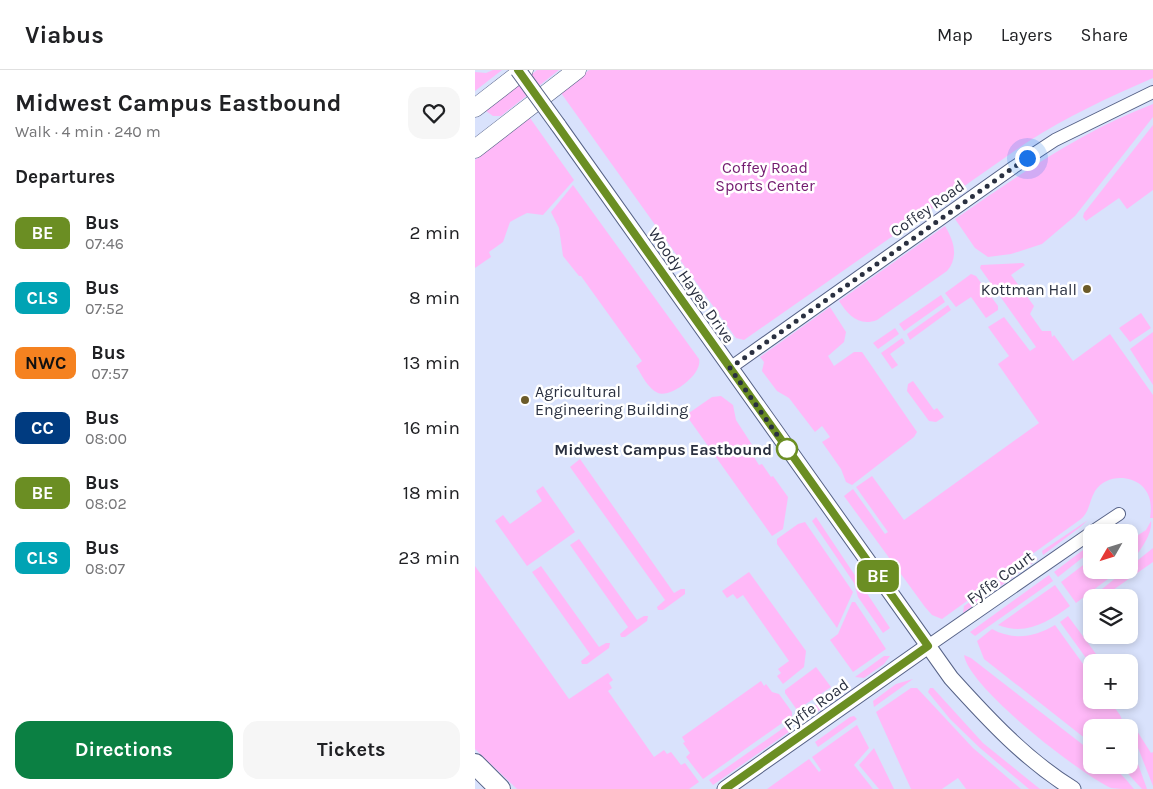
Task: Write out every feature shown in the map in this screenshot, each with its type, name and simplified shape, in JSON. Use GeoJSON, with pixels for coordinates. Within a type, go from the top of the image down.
{"type":"FeatureCollection","features":[{"type":"Feature","properties":{"kind":"main road"},"geometry":{"type":"LineString","coordinates":[[475,108],[524,70]]}},
{"type":"Feature","properties":{"kind":"main road"},"geometry":{"type":"LineString","coordinates":[[475,149],[577,70]]}},
{"type":"Feature","properties":{"kind":"main road"},"geometry":{"type":"LineString","coordinates":[[475,764],[500,789]]}},
{"type":"Feature","properties":{"kind":"street","name":"Woody Hayes Drive"},"geometry":{"type":"LineString","coordinates":[[518,70],[951,678],[986,717],[1025,754],[1073,789]]}},
{"type":"Feature","properties":{"kind":"street","name":"Coffey Road"},"geometry":{"type":"LineString","coordinates":[[730,368],[1014,167],[1063,136],[1153,92]]}},
{"type":"Feature","properties":{"kind":"street","name":"Fyffe Court"},"geometry":{"type":"LineString","coordinates":[[1104,524],[1119,514]]}},
{"type":"Feature","properties":{"kind":"street","name":"Fyffe Court"},"geometry":{"type":"LineString","coordinates":[[928,646],[1083,539]]}},
{"type":"Feature","properties":{"kind":"street","name":"Fyffe Road"},"geometry":{"type":"LineString","coordinates":[[725,789],[928,646]]}},
{"type":"Feature","properties":{"kind":"green space"},"geometry":{"type":"Polygon","coordinates":[[[493,70],[502,70],[475,91],[475,72],[486,73],[493,70]]]}},
{"type":"Feature","properties":{"kind":"green space"},"geometry":{"type":"Polygon","coordinates":[[[537,70],[559,70],[501,116],[493,116],[486,111],[537,70]]]}},
{"type":"Feature","properties":{"kind":"green space","name":"Coffey Road Sports Center"},"geometry":{"type":"Polygon","coordinates":[[[589,70],[1153,70],[1153,78],[1088,108],[1026,143],[744,340],[736,338],[733,334],[561,93],[589,70]]]}},
{"type":"Feature","properties":{"kind":"green space"},"geometry":{"type":"Polygon","coordinates":[[[1153,104],[1153,117],[1075,216],[1042,244],[1011,254],[988,257],[975,248],[955,219],[1075,141],[1126,115],[1153,104]]]}},
{"type":"Feature","properties":{"kind":"green space"},"geometry":{"type":"Polygon","coordinates":[[[530,118],[574,180],[543,215],[527,213],[510,222],[503,242],[489,252],[491,257],[475,268],[475,160],[530,118]]]}},
{"type":"Feature","properties":{"kind":"green space"},"geometry":{"type":"Polygon","coordinates":[[[1153,125],[1153,190],[1127,209],[1119,198],[1086,221],[1083,217],[1084,213],[1153,125]]]}},
{"type":"Feature","properties":{"kind":"green space"},"geometry":{"type":"Polygon","coordinates":[[[573,185],[699,359],[699,365],[691,378],[685,384],[670,392],[658,393],[648,385],[636,366],[642,361],[581,276],[563,256],[559,228],[551,212],[573,185]]]}},
{"type":"Feature","properties":{"kind":"green space"},"geometry":{"type":"Polygon","coordinates":[[[945,226],[951,237],[954,249],[953,260],[947,271],[877,320],[871,322],[859,321],[846,311],[839,301],[945,226]]]}},
{"type":"Feature","properties":{"kind":"green space"},"geometry":{"type":"Polygon","coordinates":[[[1023,263],[1025,265],[1011,275],[1034,306],[1030,314],[1042,331],[1051,331],[1052,337],[1054,335],[1073,361],[1110,334],[1153,395],[1153,518],[1150,518],[1151,505],[1149,496],[1141,485],[1135,481],[1123,478],[1104,482],[1095,491],[1086,513],[1081,519],[942,619],[932,615],[925,607],[844,496],[853,489],[885,534],[888,532],[856,487],[872,476],[904,520],[1039,423],[998,364],[1009,356],[988,327],[1004,317],[1030,351],[1036,347],[980,268],[981,265],[1023,263]]]}},
{"type":"Feature","properties":{"kind":"green space"},"geometry":{"type":"Polygon","coordinates":[[[971,274],[976,276],[998,306],[998,310],[986,318],[971,297],[956,307],[945,293],[971,274]]]}},
{"type":"Feature","properties":{"kind":"green space"},"geometry":{"type":"Polygon","coordinates":[[[941,295],[945,302],[904,331],[899,324],[941,295]]]}},
{"type":"Feature","properties":{"kind":"green space"},"geometry":{"type":"Polygon","coordinates":[[[948,305],[951,310],[910,340],[907,334],[948,305]]]}},
{"type":"Feature","properties":{"kind":"green space"},"geometry":{"type":"Polygon","coordinates":[[[830,307],[846,332],[844,342],[828,356],[834,366],[854,352],[862,352],[917,432],[914,437],[852,485],[846,482],[841,469],[822,442],[830,437],[822,426],[815,432],[789,398],[777,391],[762,371],[764,362],[760,357],[830,307]]]}},
{"type":"Feature","properties":{"kind":"green space"},"geometry":{"type":"Polygon","coordinates":[[[1141,313],[1151,328],[1130,342],[1119,328],[1141,313]]]}},
{"type":"Feature","properties":{"kind":"green space"},"geometry":{"type":"Polygon","coordinates":[[[895,328],[899,334],[878,349],[873,343],[895,328]]]}},
{"type":"Feature","properties":{"kind":"green space"},"geometry":{"type":"Polygon","coordinates":[[[1153,332],[1153,385],[1130,349],[1153,332]]]}},
{"type":"Feature","properties":{"kind":"green space"},"geometry":{"type":"Polygon","coordinates":[[[902,338],[905,343],[890,354],[898,365],[892,369],[881,353],[902,338]]]}},
{"type":"Feature","properties":{"kind":"green space"},"geometry":{"type":"Polygon","coordinates":[[[913,381],[934,410],[937,408],[944,417],[936,422],[929,421],[907,391],[908,384],[913,381]]]}},
{"type":"Feature","properties":{"kind":"green space"},"geometry":{"type":"Polygon","coordinates":[[[721,396],[733,405],[736,420],[758,454],[754,457],[759,465],[762,464],[771,477],[773,476],[788,497],[783,529],[772,536],[686,415],[712,397],[721,396]]]}},
{"type":"Feature","properties":{"kind":"green space"},"geometry":{"type":"Polygon","coordinates":[[[580,459],[674,593],[685,589],[685,594],[663,610],[658,610],[657,607],[665,600],[570,467],[580,459]]]}},
{"type":"Feature","properties":{"kind":"green space"},"geometry":{"type":"Polygon","coordinates":[[[543,486],[575,532],[527,566],[495,521],[503,515],[510,524],[542,501],[536,491],[543,486]]]}},
{"type":"Feature","properties":{"kind":"green space"},"geometry":{"type":"Polygon","coordinates":[[[816,517],[890,628],[883,633],[858,597],[854,583],[812,521],[816,517]]]}},
{"type":"Feature","properties":{"kind":"green space"},"geometry":{"type":"Polygon","coordinates":[[[1088,520],[1043,555],[1042,551],[1088,520]]]}},
{"type":"Feature","properties":{"kind":"green space"},"geometry":{"type":"Polygon","coordinates":[[[1151,521],[1150,532],[1138,553],[1138,535],[1146,530],[1151,521]]]}},
{"type":"Feature","properties":{"kind":"green space"},"geometry":{"type":"Polygon","coordinates":[[[805,522],[853,592],[837,628],[777,544],[777,539],[798,524],[805,522]]]}},
{"type":"Feature","properties":{"kind":"green space"},"geometry":{"type":"Polygon","coordinates":[[[579,539],[637,620],[648,616],[647,621],[625,637],[621,637],[620,634],[628,627],[570,545],[579,539]]]}},
{"type":"Feature","properties":{"kind":"green space"},"geometry":{"type":"Polygon","coordinates":[[[1153,548],[1153,562],[1138,572],[1138,560],[1153,548]]]}},
{"type":"Feature","properties":{"kind":"green space"},"geometry":{"type":"Polygon","coordinates":[[[1083,550],[1083,557],[1058,577],[1054,572],[1083,550]]]}},
{"type":"Feature","properties":{"kind":"green space"},"geometry":{"type":"Polygon","coordinates":[[[1034,557],[1038,559],[963,613],[964,606],[1034,557]]]}},
{"type":"Feature","properties":{"kind":"green space"},"geometry":{"type":"Polygon","coordinates":[[[1083,565],[1083,579],[1108,579],[1095,589],[1083,589],[1083,598],[1076,603],[1061,582],[1083,565]]]}},
{"type":"Feature","properties":{"kind":"green space"},"geometry":{"type":"Polygon","coordinates":[[[475,566],[569,699],[608,673],[613,680],[609,683],[612,688],[608,691],[654,757],[664,750],[667,754],[671,752],[681,765],[685,763],[699,782],[689,789],[517,789],[475,749],[475,566]]]}},
{"type":"Feature","properties":{"kind":"green space"},"geometry":{"type":"Polygon","coordinates":[[[541,566],[599,647],[610,643],[609,648],[587,664],[582,664],[581,661],[590,654],[532,572],[541,566]]]}},
{"type":"Feature","properties":{"kind":"green space"},"geometry":{"type":"Polygon","coordinates":[[[749,572],[806,651],[804,667],[783,684],[777,676],[781,673],[778,669],[789,661],[743,595],[737,599],[733,594],[727,598],[722,591],[749,572]]]}},
{"type":"Feature","properties":{"kind":"green space"},"geometry":{"type":"Polygon","coordinates":[[[1049,575],[1053,581],[975,636],[970,632],[1049,575]]]}},
{"type":"Feature","properties":{"kind":"green space"},"geometry":{"type":"Polygon","coordinates":[[[1114,579],[1129,579],[1114,589],[1102,589],[1114,579]]]}},
{"type":"Feature","properties":{"kind":"green space"},"geometry":{"type":"Polygon","coordinates":[[[1055,585],[1070,606],[1062,612],[1045,622],[1027,628],[1008,628],[998,625],[1055,585]]]}},
{"type":"Feature","properties":{"kind":"green space"},"geometry":{"type":"Polygon","coordinates":[[[852,602],[855,602],[886,649],[853,672],[830,640],[838,634],[852,602]]]}},
{"type":"Feature","properties":{"kind":"green space"},"geometry":{"type":"Polygon","coordinates":[[[1068,616],[1083,636],[1083,644],[1089,644],[1096,654],[1083,654],[1060,622],[1068,616]]]}},
{"type":"Feature","properties":{"kind":"green space"},"geometry":{"type":"Polygon","coordinates":[[[1055,625],[1083,664],[1083,709],[1116,709],[1122,719],[1083,719],[1083,737],[984,659],[977,641],[992,629],[1008,635],[1024,636],[1055,625]]]}},
{"type":"Feature","properties":{"kind":"green space"},"geometry":{"type":"Polygon","coordinates":[[[964,655],[971,658],[1083,745],[1083,771],[1028,729],[985,688],[970,670],[964,655]]]}},
{"type":"Feature","properties":{"kind":"green space"},"geometry":{"type":"Polygon","coordinates":[[[884,656],[890,656],[884,664],[864,678],[855,677],[884,656]]]}},
{"type":"Feature","properties":{"kind":"green space"},"geometry":{"type":"Polygon","coordinates":[[[816,667],[831,687],[797,710],[785,693],[785,690],[816,667]]]}},
{"type":"Feature","properties":{"kind":"green space"},"geometry":{"type":"Polygon","coordinates":[[[913,679],[874,707],[873,701],[896,684],[913,679]]]}},
{"type":"Feature","properties":{"kind":"green space"},"geometry":{"type":"Polygon","coordinates":[[[761,681],[772,692],[779,694],[792,712],[792,716],[703,779],[686,757],[690,753],[683,743],[685,742],[682,737],[761,681]]]}},
{"type":"Feature","properties":{"kind":"green space"},"geometry":{"type":"Polygon","coordinates":[[[911,688],[917,688],[973,748],[1021,789],[966,789],[958,778],[942,789],[911,789],[876,712],[911,688]]]}},
{"type":"Feature","properties":{"kind":"green space"},"geometry":{"type":"Polygon","coordinates":[[[930,688],[933,688],[983,743],[1040,789],[1029,789],[980,748],[950,719],[928,692],[930,688]]]}},
{"type":"Feature","properties":{"kind":"green space"},"geometry":{"type":"Polygon","coordinates":[[[835,691],[833,700],[812,716],[810,709],[835,691]]]}},
{"type":"Feature","properties":{"kind":"green space"},"geometry":{"type":"Polygon","coordinates":[[[854,716],[857,719],[818,747],[815,742],[854,716]]]}},
{"type":"Feature","properties":{"kind":"green space"},"geometry":{"type":"Polygon","coordinates":[[[789,724],[793,729],[713,785],[709,780],[789,724]]]}},
{"type":"Feature","properties":{"kind":"green space"},"geometry":{"type":"Polygon","coordinates":[[[857,725],[869,748],[854,765],[873,789],[767,789],[809,759],[819,772],[821,770],[812,757],[857,725]]]}},
{"type":"Feature","properties":{"kind":"green space"},"geometry":{"type":"Polygon","coordinates":[[[1138,733],[1151,753],[1153,752],[1153,786],[1138,748],[1138,733]]]}},
{"type":"Feature","properties":{"kind":"green space"},"geometry":{"type":"Polygon","coordinates":[[[874,748],[894,789],[879,789],[859,765],[874,748]]]}},
{"type":"Feature","properties":{"kind":"green space"},"geometry":{"type":"Polygon","coordinates":[[[1138,764],[1147,789],[1142,789],[1128,774],[1138,774],[1138,764]]]}},
{"type":"Feature","properties":{"kind":"green space"},"geometry":{"type":"Polygon","coordinates":[[[1087,774],[1120,774],[1134,789],[1111,788],[1087,774]]]}},
{"type":"Feature","properties":{"kind":"bus line","name":"BE"},"geometry":{"type":"LineString","coordinates":[[518,70],[928,646],[725,789]]}},
{"type":"Feature","properties":{"kind":"place","name":"Kottman Hall"},"geometry":{"type":"Point","coordinates":[1087,289]}},
{"type":"Feature","properties":{"kind":"place","name":"Agricultural Engineering Building"},"geometry":{"type":"Point","coordinates":[525,400]}},
{"type":"Feature","properties":{"kind":"place","name":"Midwest Campus Eastbound"},"geometry":{"type":"Point","coordinates":[787,449]}},
{"type":"Feature","properties":{"kind":"route"},"geometry":{"type":"LineString","coordinates":[[787,449],[730,368],[1027,158]]}}]}
